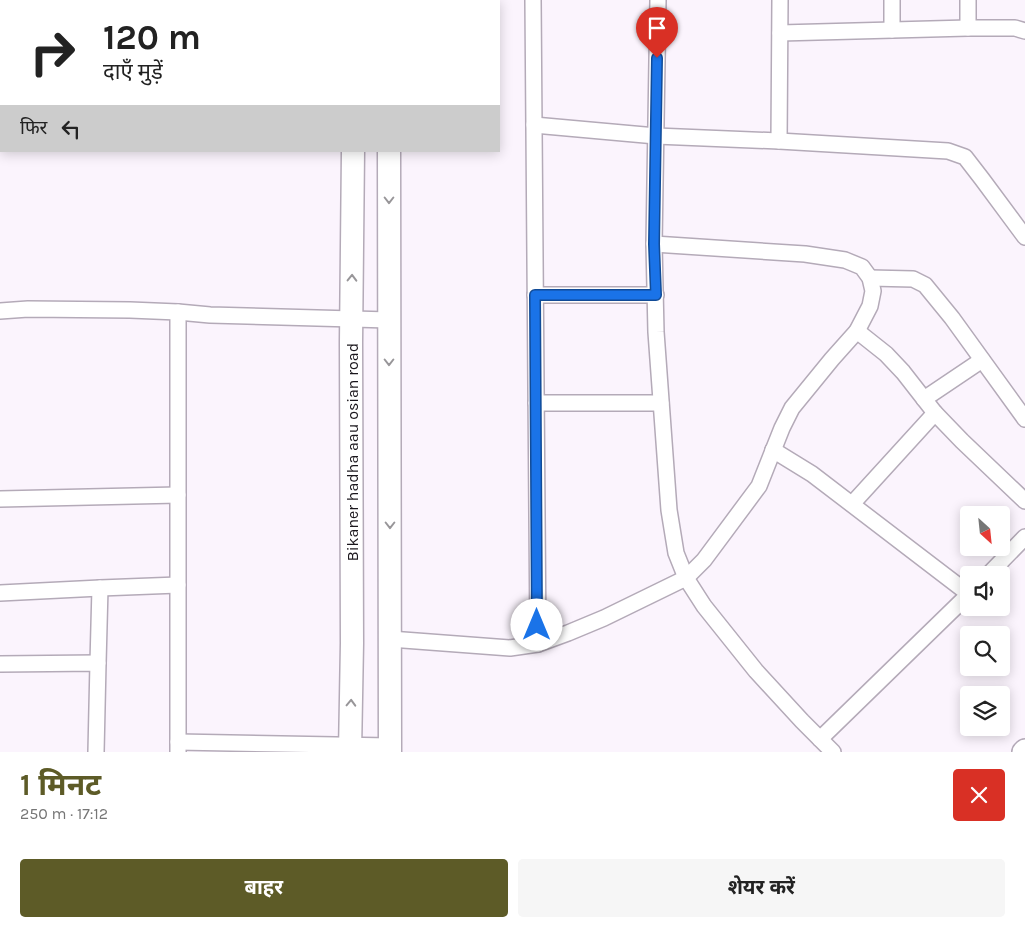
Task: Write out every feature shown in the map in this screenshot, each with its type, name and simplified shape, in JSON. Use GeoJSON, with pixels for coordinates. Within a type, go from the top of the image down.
{"type":"FeatureCollection","features":[{"type":"Feature","properties":{"kind":"main road","name":"Bikaner hadha aau osian road"},"geometry":{"type":"LineString","coordinates":[[350,749],[353,152]]}},
{"type":"Feature","properties":{"kind":"main road"},"geometry":{"type":"LineString","coordinates":[[389,152],[390,749]]}},
{"type":"Feature","properties":{"kind":"street"},"geometry":{"type":"LineString","coordinates":[[533,0],[538,644]]}},
{"type":"Feature","properties":{"kind":"street"},"geometry":{"type":"LineString","coordinates":[[658,0],[654,244],[656,332],[669,510],[676,552],[686,578],[704,606],[756,671],[834,752]]}},
{"type":"Feature","properties":{"kind":"street"},"geometry":{"type":"LineString","coordinates":[[779,141],[780,0]]}},
{"type":"Feature","properties":{"kind":"street"},"geometry":{"type":"LineString","coordinates":[[892,0],[892,30]]}},
{"type":"Feature","properties":{"kind":"street"},"geometry":{"type":"LineString","coordinates":[[968,0],[968,28]]}},
{"type":"Feature","properties":{"kind":"street"},"geometry":{"type":"LineString","coordinates":[[780,33],[968,28],[1015,28],[1025,31]]}},
{"type":"Feature","properties":{"kind":"street"},"geometry":{"type":"LineString","coordinates":[[534,125],[656,136],[948,151],[965,157],[1025,237]]}},
{"type":"Feature","properties":{"kind":"street"},"geometry":{"type":"LineString","coordinates":[[390,639],[510,648],[538,644],[604,618],[686,578],[704,560],[759,486],[792,408],[857,331],[870,306],[873,291],[870,278],[862,267],[845,260],[806,254],[654,244]]}},
{"type":"Feature","properties":{"kind":"street"},"geometry":{"type":"LineString","coordinates":[[870,278],[913,279],[925,285],[952,318],[1025,419]]}},
{"type":"Feature","properties":{"kind":"street"},"geometry":{"type":"LineString","coordinates":[[535,295],[656,295]]}},
{"type":"Feature","properties":{"kind":"street"},"geometry":{"type":"LineString","coordinates":[[0,310],[130,310],[210,315],[389,320]]}},
{"type":"Feature","properties":{"kind":"street"},"geometry":{"type":"LineString","coordinates":[[178,312],[178,747],[390,749]]}},
{"type":"Feature","properties":{"kind":"street"},"geometry":{"type":"LineString","coordinates":[[857,331],[886,354],[903,372],[935,413],[1025,501]]}},
{"type":"Feature","properties":{"kind":"street"},"geometry":{"type":"LineString","coordinates":[[924,399],[982,360]]}},
{"type":"Feature","properties":{"kind":"street"},"geometry":{"type":"LineString","coordinates":[[536,404],[661,403]]}},
{"type":"Feature","properties":{"kind":"street"},"geometry":{"type":"LineString","coordinates":[[852,504],[935,413]]}},
{"type":"Feature","properties":{"kind":"street"},"geometry":{"type":"LineString","coordinates":[[773,450],[812,474],[960,587]]}},
{"type":"Feature","properties":{"kind":"street"},"geometry":{"type":"LineString","coordinates":[[0,499],[178,495]]}},
{"type":"Feature","properties":{"kind":"street"},"geometry":{"type":"LineString","coordinates":[[997,566],[1025,538]]}},
{"type":"Feature","properties":{"kind":"street"},"geometry":{"type":"LineString","coordinates":[[0,593],[178,585]]}},
{"type":"Feature","properties":{"kind":"street"},"geometry":{"type":"LineString","coordinates":[[96,752],[100,588]]}},
{"type":"Feature","properties":{"kind":"street"},"geometry":{"type":"LineString","coordinates":[[820,739],[960,603]]}},
{"type":"Feature","properties":{"kind":"street"},"geometry":{"type":"LineString","coordinates":[[0,664],[98,663]]}},
{"type":"Feature","properties":{"kind":"route"},"geometry":{"type":"LineString","coordinates":[[537,625],[535,295],[656,295],[654,244],[657,58]]}}]}
